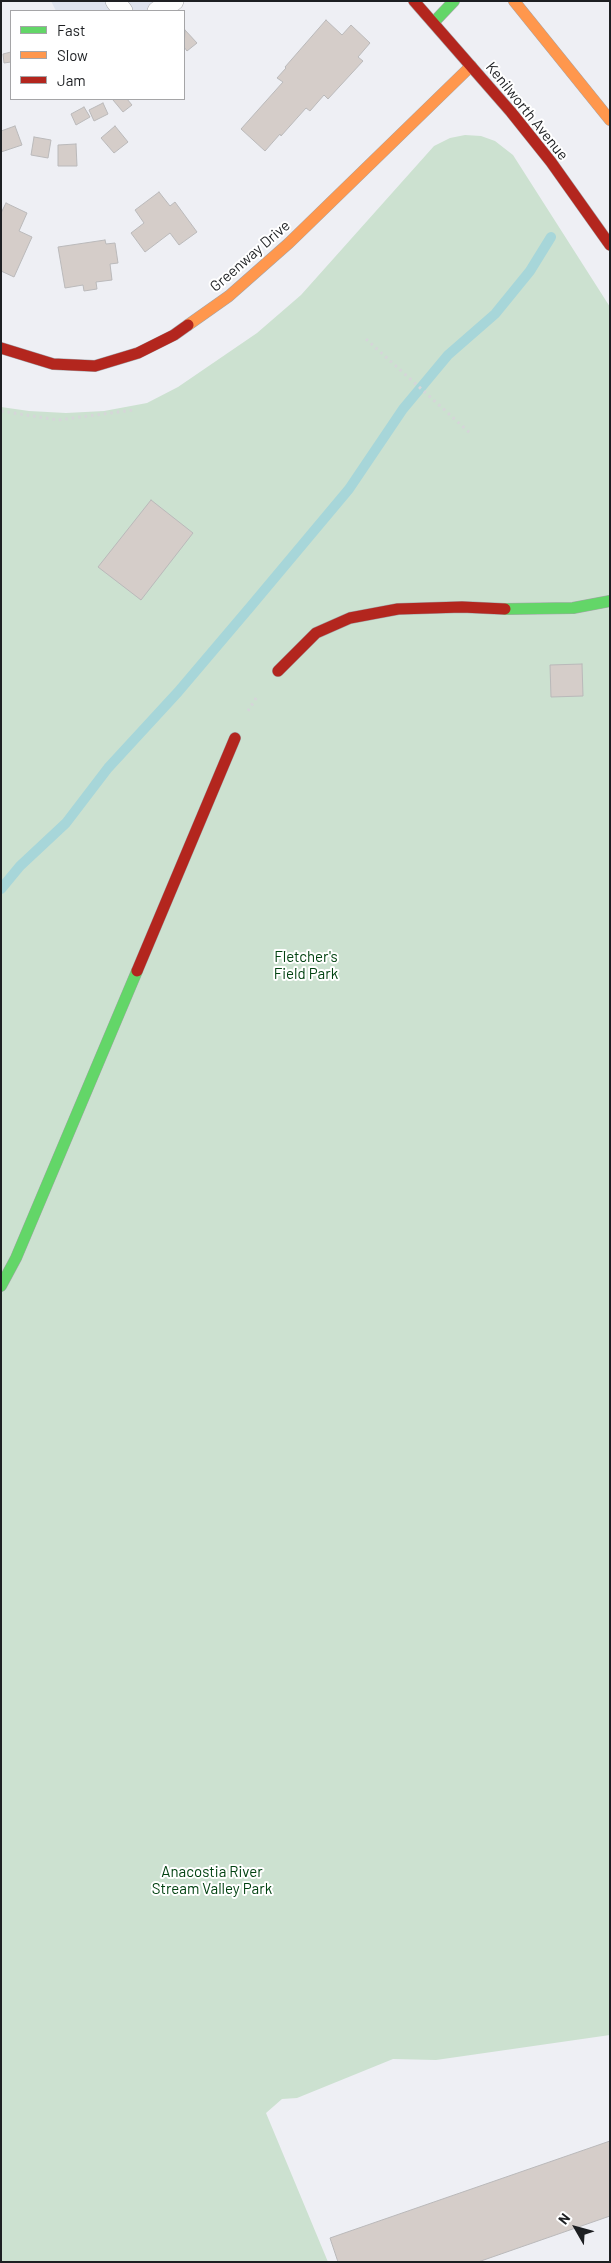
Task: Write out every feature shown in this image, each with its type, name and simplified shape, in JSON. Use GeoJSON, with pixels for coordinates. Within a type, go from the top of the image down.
{"type":"FeatureCollection","features":[{"type":"Feature","properties":{"kind":"street","name":"Kenilworth Avenue"},"geometry":{"type":"LineString","coordinates":[[414,1],[434,22],[545,155],[610,245]]}},
{"type":"Feature","properties":{"kind":"street"},"geometry":{"type":"LineString","coordinates":[[434,22],[454,1]]}},
{"type":"Feature","properties":{"kind":"street"},"geometry":{"type":"LineString","coordinates":[[514,1],[608,114]]}},
{"type":"Feature","properties":{"kind":"street","name":"Greenway Drive"},"geometry":{"type":"LineString","coordinates":[[1,348],[53,364],[95,366],[138,353],[174,335],[228,296],[312,222],[471,66]]}},
{"type":"Feature","properties":{"kind":"street"},"geometry":{"type":"LineString","coordinates":[[278,671],[316,633],[350,618],[398,610],[462,607],[516,610],[573,608],[610,601]]}},
{"type":"Feature","properties":{"kind":"street"},"geometry":{"type":"LineString","coordinates":[[1,1286],[16,1258],[235,738]]}},
{"type":"Feature","properties":{"kind":"lane"},"geometry":{"type":"LineString","coordinates":[[159,10],[174,1]]}},
{"type":"Feature","properties":{"kind":"path"},"geometry":{"type":"LineString","coordinates":[[366,339],[470,433]]}},
{"type":"Feature","properties":{"kind":"path"},"geometry":{"type":"LineString","coordinates":[[1,411],[58,420],[133,410]]}},
{"type":"Feature","properties":{"kind":"path"},"geometry":{"type":"LineString","coordinates":[[235,738],[246,714],[278,671]]}},
{"type":"Feature","properties":{"kind":"shaded area"},"geometry":{"type":"Polygon","coordinates":[[[51,1],[168,1],[161,10],[56,10],[51,1]]]}},
{"type":"Feature","properties":{"kind":"green space","name":"Fletcher's Field Park"},"geometry":{"type":"Polygon","coordinates":[[[465,135],[481,136],[495,141],[513,155],[610,307],[610,2035],[436,2060],[393,2059],[297,2098],[282,2099],[266,2113],[328,2262],[1,2262],[1,407],[66,413],[104,411],[147,403],[178,387],[257,333],[301,295],[434,146],[450,138],[465,135]]]}},
{"type":"Feature","properties":{"kind":"building"},"geometry":{"type":"Polygon","coordinates":[[[326,20],[342,35],[351,25],[370,43],[358,57],[363,61],[328,99],[324,95],[310,111],[306,108],[265,151],[241,129],[283,82],[277,78],[326,20]]]}},
{"type":"Feature","properties":{"kind":"building"},"geometry":{"type":"Polygon","coordinates":[[[185,30],[197,43],[187,51],[185,48],[185,30]]]}},
{"type":"Feature","properties":{"kind":"building"},"geometry":{"type":"Polygon","coordinates":[[[10,52],[10,62],[4,63],[3,54],[10,52]]]}},
{"type":"Feature","properties":{"kind":"building"},"geometry":{"type":"Polygon","coordinates":[[[113,100],[128,100],[132,105],[123,112],[113,100]]]}},
{"type":"Feature","properties":{"kind":"building"},"geometry":{"type":"Polygon","coordinates":[[[103,103],[108,114],[94,121],[89,110],[103,103]]]}},
{"type":"Feature","properties":{"kind":"building"},"geometry":{"type":"Polygon","coordinates":[[[84,107],[90,117],[76,125],[71,114],[84,107]]]}},
{"type":"Feature","properties":{"kind":"building"},"geometry":{"type":"Polygon","coordinates":[[[15,126],[22,145],[1,152],[1,131],[15,126]]]}},
{"type":"Feature","properties":{"kind":"building"},"geometry":{"type":"Polygon","coordinates":[[[115,126],[128,142],[114,153],[101,138],[115,126]]]}},
{"type":"Feature","properties":{"kind":"building"},"geometry":{"type":"Polygon","coordinates":[[[34,137],[51,140],[48,158],[31,155],[34,137]]]}},
{"type":"Feature","properties":{"kind":"building"},"geometry":{"type":"Polygon","coordinates":[[[76,144],[77,166],[58,166],[58,145],[76,144]]]}},
{"type":"Feature","properties":{"kind":"building"},"geometry":{"type":"Polygon","coordinates":[[[159,192],[170,206],[175,202],[197,232],[179,245],[170,233],[145,252],[131,233],[144,223],[135,210],[159,192]]]}},
{"type":"Feature","properties":{"kind":"building"},"geometry":{"type":"Polygon","coordinates":[[[6,203],[27,213],[19,231],[32,237],[14,277],[1,271],[1,213],[6,203]]]}},
{"type":"Feature","properties":{"kind":"building"},"geometry":{"type":"Polygon","coordinates":[[[105,240],[106,244],[115,243],[118,263],[110,264],[112,280],[96,282],[97,289],[84,291],[83,285],[65,288],[58,247],[105,240]]]}},
{"type":"Feature","properties":{"kind":"building"},"geometry":{"type":"Polygon","coordinates":[[[151,500],[193,533],[141,600],[98,567],[151,500]]]}},
{"type":"Feature","properties":{"kind":"building"},"geometry":{"type":"Polygon","coordinates":[[[582,664],[583,696],[551,697],[550,665],[582,664]]]}},
{"type":"Feature","properties":{"kind":"building"},"geometry":{"type":"Polygon","coordinates":[[[610,2141],[610,2216],[478,2262],[338,2262],[330,2238],[610,2141]]]}},
{"type":"Feature","properties":{"kind":"waterway"},"geometry":{"type":"LineString","coordinates":[[1,889],[20,866],[66,823],[108,768],[178,692],[251,606],[349,489],[403,409],[448,355],[495,314],[530,271],[551,237]]}},
{"type":"Feature","properties":{"kind":"traffic: fast"},"geometry":{"type":"LineString","coordinates":[[434,22],[454,1]]}},
{"type":"Feature","properties":{"kind":"traffic: fast"},"geometry":{"type":"LineString","coordinates":[[505,609],[573,608],[610,601]]}},
{"type":"Feature","properties":{"kind":"traffic: fast"},"geometry":{"type":"LineString","coordinates":[[1,1286],[16,1258],[137,971]]}},
{"type":"Feature","properties":{"kind":"traffic: slow"},"geometry":{"type":"LineString","coordinates":[[514,1],[610,120]]}},
{"type":"Feature","properties":{"kind":"traffic: slow"},"geometry":{"type":"LineString","coordinates":[[188,325],[229,296],[289,243],[471,66]]}},
{"type":"Feature","properties":{"kind":"traffic: jam"},"geometry":{"type":"LineString","coordinates":[[414,1],[511,112],[551,162],[610,245]]}},
{"type":"Feature","properties":{"kind":"traffic: jam"},"geometry":{"type":"LineString","coordinates":[[1,348],[53,364],[95,366],[138,353],[174,335],[188,325]]}},
{"type":"Feature","properties":{"kind":"traffic: jam"},"geometry":{"type":"LineString","coordinates":[[278,671],[316,633],[350,618],[398,609],[462,607],[505,609]]}},
{"type":"Feature","properties":{"kind":"traffic: jam"},"geometry":{"type":"LineString","coordinates":[[137,971],[235,738]]}},
{"type":"Feature","properties":{"kind":"park label","name":"Anacostia River Stream Valley Park"},"geometry":{"type":"Point","coordinates":[212,1880]}}]}
